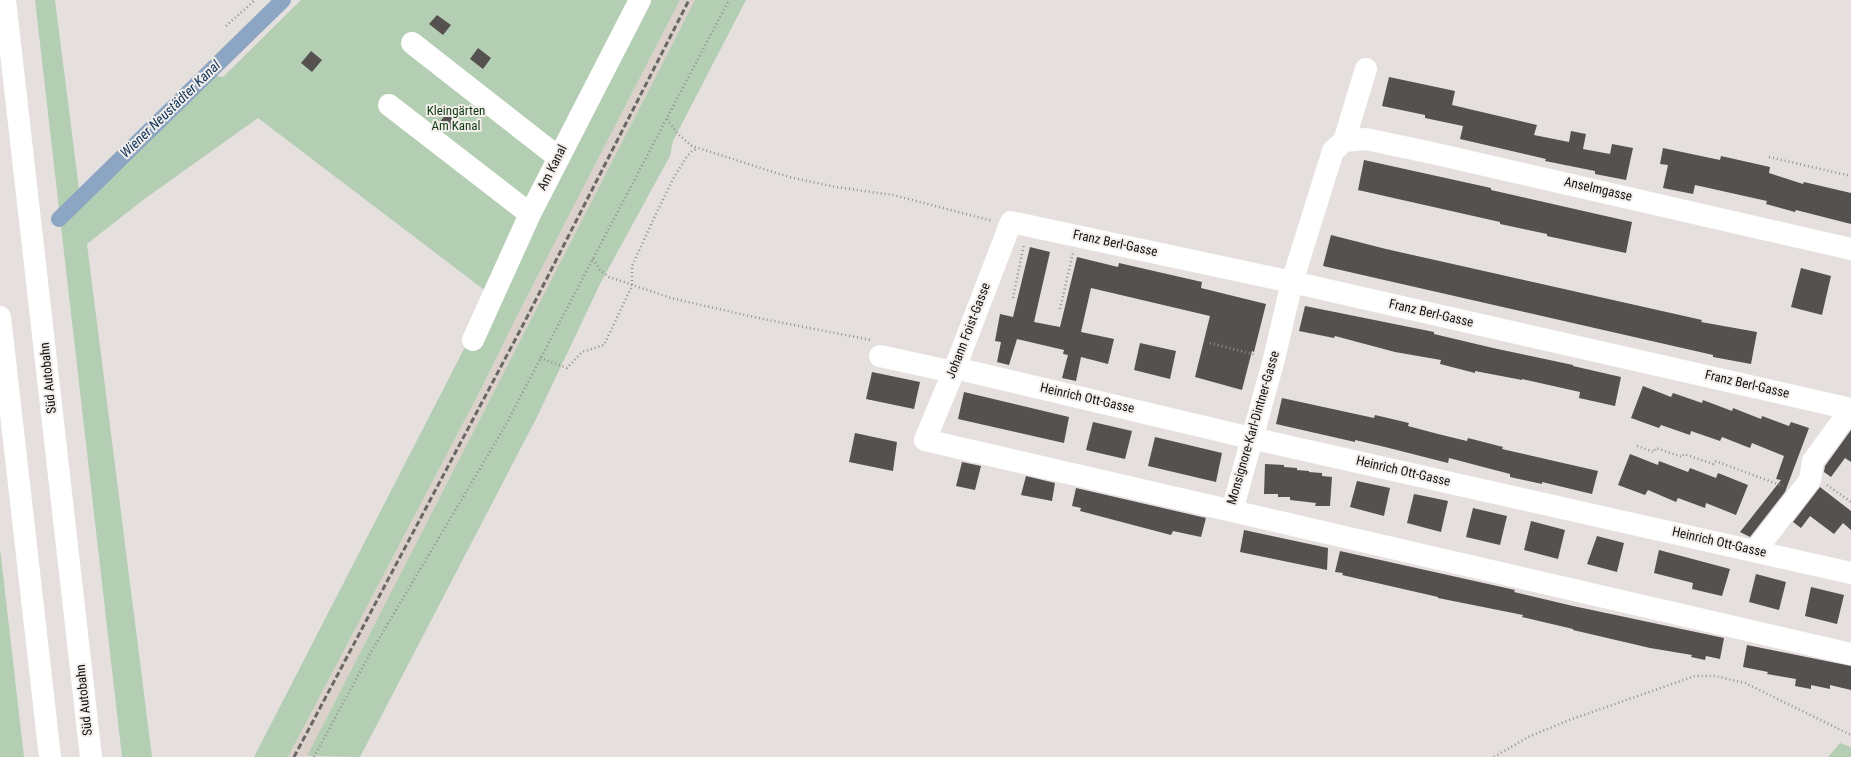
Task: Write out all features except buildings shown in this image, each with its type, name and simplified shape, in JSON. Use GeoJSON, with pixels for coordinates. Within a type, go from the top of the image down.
{"type":"FeatureCollection","features":[{"type":"Feature","properties":{"kind":"main road","name":"Süd Autobahn"},"geometry":{"type":"LineString","coordinates":[[5,0],[92,757]]}},
{"type":"Feature","properties":{"kind":"main road","name":"Am Kanal"},"geometry":{"type":"LineString","coordinates":[[473,340],[530,214],[640,0]]}},
{"type":"Feature","properties":{"kind":"main road"},"geometry":{"type":"LineString","coordinates":[[412,43],[559,158]]}},
{"type":"Feature","properties":{"kind":"main road"},"geometry":{"type":"LineString","coordinates":[[1344,141],[1366,69]]}},
{"type":"Feature","properties":{"kind":"main road"},"geometry":{"type":"LineString","coordinates":[[389,105],[530,214]]}},
{"type":"Feature","properties":{"kind":"main road","name":"Anselmgasse"},"geometry":{"type":"LineString","coordinates":[[1344,141],[1366,139],[1425,151],[1851,249]]}},
{"type":"Feature","properties":{"kind":"main road","name":"Monsignore-Karl-Dintner-Gasse"},"geometry":{"type":"LineString","coordinates":[[925,440],[1232,511],[1274,359],[1292,282],[1333,151],[1344,141]]}},
{"type":"Feature","properties":{"kind":"main road","name":"Franz Berl-Gasse"},"geometry":{"type":"LineString","coordinates":[[1022,224],[1292,282],[1851,409]]}},
{"type":"Feature","properties":{"kind":"main road","name":"Johann Foist-Gasse"},"geometry":{"type":"LineString","coordinates":[[925,440],[954,370],[1022,224]]}},
{"type":"Feature","properties":{"kind":"main road"},"geometry":{"type":"LineString","coordinates":[[0,317],[50,757]]}},
{"type":"Feature","properties":{"kind":"main road","name":"Heinrich Ott-Gasse"},"geometry":{"type":"LineString","coordinates":[[876,348],[954,370],[1851,573]]}},
{"type":"Feature","properties":{"kind":"main road"},"geometry":{"type":"LineString","coordinates":[[1755,551],[1810,480],[1813,461],[1851,409]]}},
{"type":"Feature","properties":{"kind":"main road"},"geometry":{"type":"LineString","coordinates":[[1232,511],[1851,654]]}},
{"type":"Feature","properties":{"kind":"path"},"geometry":{"type":"LineString","coordinates":[[226,26],[254,0]]}},
{"type":"Feature","properties":{"kind":"path"},"geometry":{"type":"LineString","coordinates":[[314,757],[367,659],[504,428],[729,0]]}},
{"type":"Feature","properties":{"kind":"path"},"geometry":{"type":"LineString","coordinates":[[666,119],[678,134],[692,146],[789,177],[836,187],[893,195],[998,223],[1022,224],[1024,245],[1012,298]]}},
{"type":"Feature","properties":{"kind":"path"},"geometry":{"type":"LineString","coordinates":[[540,358],[568,368],[582,352],[604,345],[632,286],[632,266],[655,216],[686,158],[692,151],[698,148]]}},
{"type":"Feature","properties":{"kind":"path"},"geometry":{"type":"LineString","coordinates":[[1769,157],[1851,176]]}},
{"type":"Feature","properties":{"kind":"path"},"geometry":{"type":"LineString","coordinates":[[1060,309],[1077,236]]}},
{"type":"Feature","properties":{"kind":"path"},"geometry":{"type":"LineString","coordinates":[[593,259],[600,270],[609,277],[632,286],[671,298],[876,348]]}},
{"type":"Feature","properties":{"kind":"path"},"geometry":{"type":"LineString","coordinates":[[1210,343],[1274,359]]}},
{"type":"Feature","properties":{"kind":"path"},"geometry":{"type":"LineString","coordinates":[[1637,446],[1654,452],[1656,448],[1682,457],[1684,454],[1713,464],[1715,461],[1772,481],[1800,493]]}},
{"type":"Feature","properties":{"kind":"path"},"geometry":{"type":"LineString","coordinates":[[1811,473],[1851,502]]}},
{"type":"Feature","properties":{"kind":"path"},"geometry":{"type":"LineString","coordinates":[[1494,757],[1528,737],[1572,719],[1696,676],[1715,676],[1745,683],[1851,734]]}},
{"type":"Feature","properties":{"kind":"shaded area"},"geometry":{"type":"Polygon","coordinates":[[[680,0],[695,0],[307,756],[288,757],[481,389],[518,314],[680,0]]]}},
{"type":"Feature","properties":{"kind":"green space","name":"Kleingärten Am Kanal"},"geometry":{"type":"Polygon","coordinates":[[[35,0],[55,0],[79,189],[199,73],[223,77],[301,0],[680,0],[518,314],[481,389],[288,757],[254,757],[465,347],[497,302],[483,289],[258,118],[143,200],[87,244],[152,757],[122,757],[35,0]]]}},
{"type":"Feature","properties":{"kind":"green space"},"geometry":{"type":"Polygon","coordinates":[[[695,0],[746,0],[673,141],[670,156],[600,284],[537,417],[360,757],[307,756],[695,0]]]}},
{"type":"Feature","properties":{"kind":"green space"},"geometry":{"type":"Polygon","coordinates":[[[0,548],[24,757],[0,757],[0,548]]]}},
{"type":"Feature","properties":{"kind":"green space"},"geometry":{"type":"Polygon","coordinates":[[[1840,743],[1851,747],[1851,757],[1828,757],[1840,743]]]}},
{"type":"Feature","properties":{"kind":"waterway","name":"Wiener Neustädter Kanal"},"geometry":{"type":"LineString","coordinates":[[59,219],[283,0]]}},
{"type":"Feature","properties":{"kind":"railway"},"geometry":{"type":"LineString","coordinates":[[294,757],[524,323],[689,0]]}}]}
